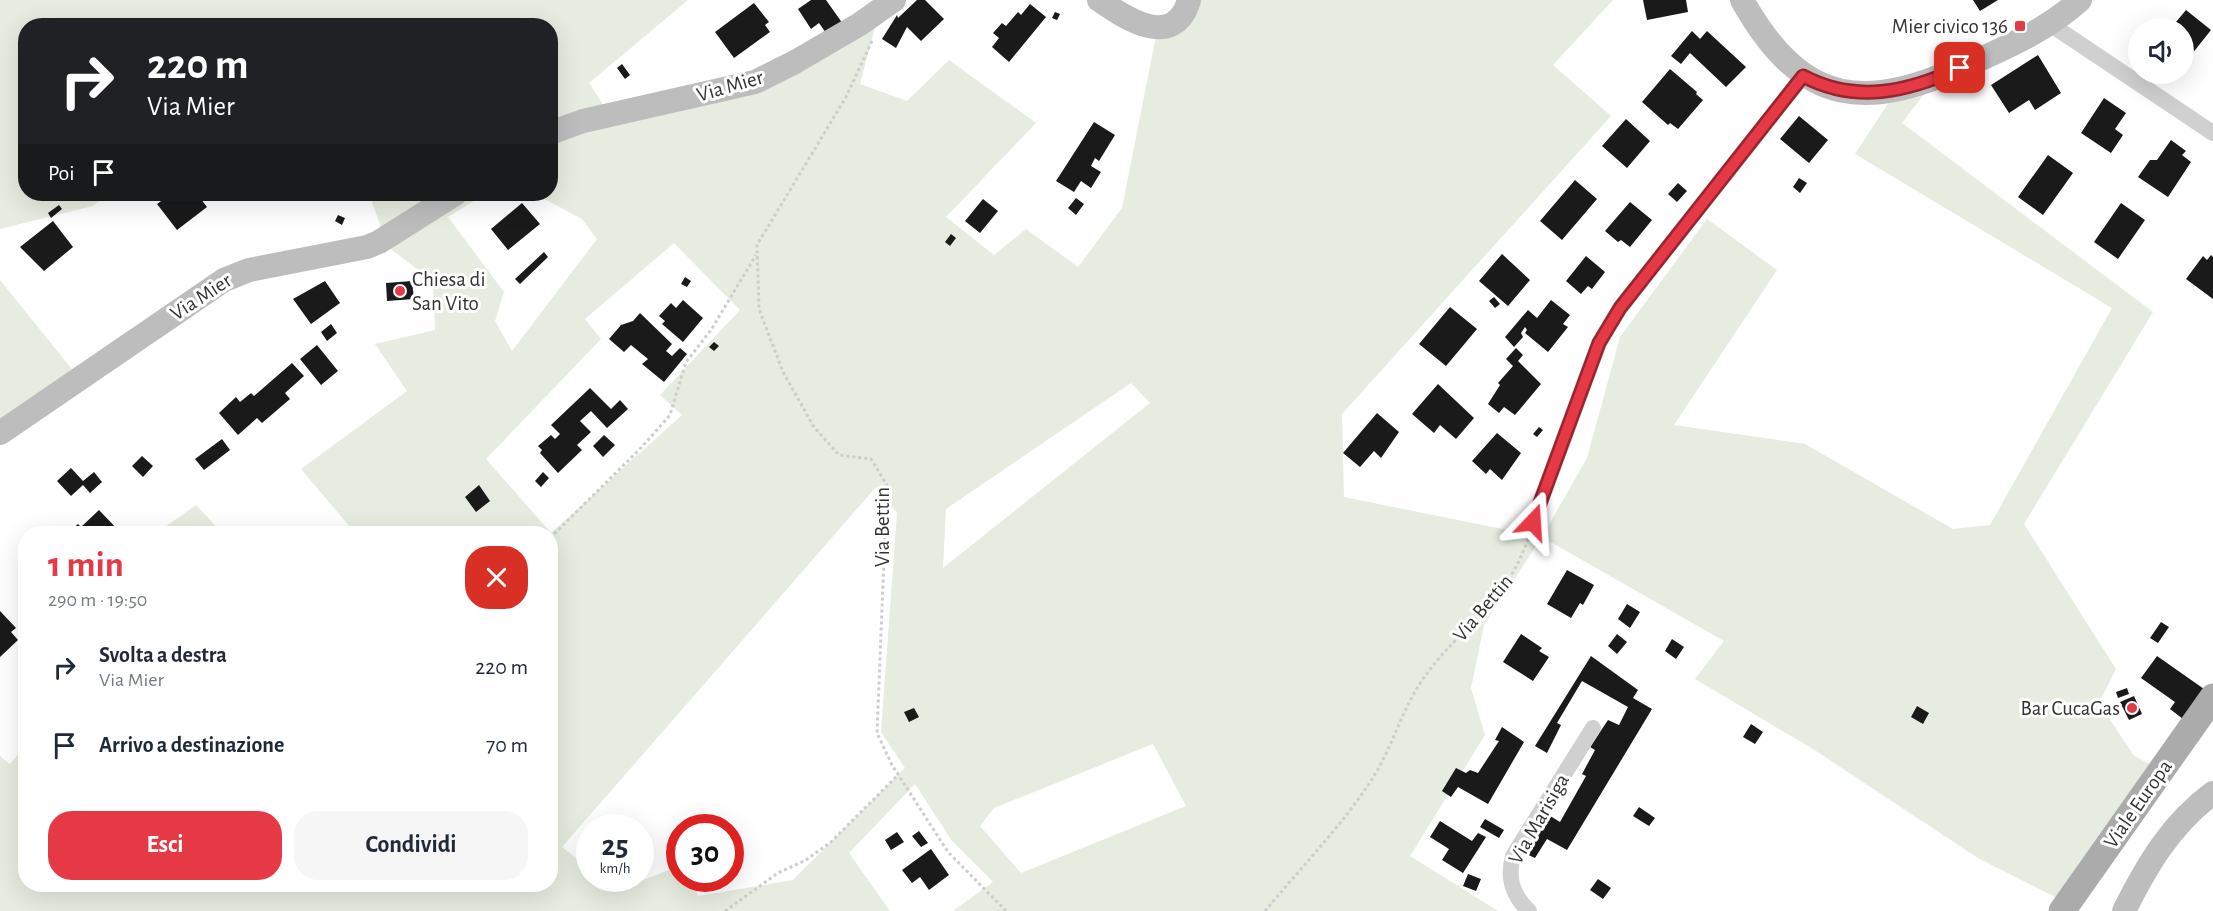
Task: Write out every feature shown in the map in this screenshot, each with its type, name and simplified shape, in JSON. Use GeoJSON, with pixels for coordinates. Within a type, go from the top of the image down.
{"type":"FeatureCollection","features":[{"type":"Feature","properties":{"kind":"main road","name":"Viale Europa"},"geometry":{"type":"LineString","coordinates":[[2062,911],[2213,697]]}},
{"type":"Feature","properties":{"kind":"street","name":"Via Mier"},"geometry":{"type":"LineString","coordinates":[[558,130],[583,121],[754,82],[804,57],[894,0]]}},
{"type":"Feature","properties":{"kind":"street"},"geometry":{"type":"LineString","coordinates":[[1099,0],[1133,23],[1155,27],[1175,21],[1182,15],[1189,0]]}},
{"type":"Feature","properties":{"kind":"street"},"geometry":{"type":"LineString","coordinates":[[1742,0],[1771,45],[1803,76],[1842,91],[1858,94],[1890,91],[1943,76],[2050,24],[2080,0]]}},
{"type":"Feature","properties":{"kind":"street"},"geometry":{"type":"LineString","coordinates":[[2050,24],[2213,133]]}},
{"type":"Feature","properties":{"kind":"street"},"geometry":{"type":"LineString","coordinates":[[1533,522],[1581,387],[1604,334],[1620,308],[1803,76]]}},
{"type":"Feature","properties":{"kind":"street","name":"Via Mier"},"geometry":{"type":"LineString","coordinates":[[0,433],[224,280],[249,270],[367,247],[379,242],[444,201]]}},
{"type":"Feature","properties":{"kind":"street","name":"Via Marisiga"},"geometry":{"type":"LineString","coordinates":[[1529,911],[1511,886],[1509,870],[1513,856],[1593,728]]}},
{"type":"Feature","properties":{"kind":"street"},"geometry":{"type":"LineString","coordinates":[[2124,911],[2169,833],[2182,818],[2213,793]]}},
{"type":"Feature","properties":{"kind":"path","name":"Via Bettin"},"geometry":{"type":"LineString","coordinates":[[874,36],[846,97],[757,245],[759,309],[783,372],[814,428],[839,454],[872,459],[887,485],[877,733],[898,775],[948,852],[1006,911]]}},
{"type":"Feature","properties":{"kind":"path"},"geometry":{"type":"LineString","coordinates":[[558,530],[639,450],[670,415],[686,362],[711,330],[758,253]]}},
{"type":"Feature","properties":{"kind":"path","name":"Via Bettin"},"geometry":{"type":"LineString","coordinates":[[1265,911],[1374,776],[1418,686],[1441,656],[1495,600],[1520,562],[1533,522]]}},
{"type":"Feature","properties":{"kind":"path"},"geometry":{"type":"LineString","coordinates":[[725,911],[778,873],[806,860],[831,842],[898,775]]}},
{"type":"Feature","properties":{"kind":"shaded area"},"geometry":{"type":"Polygon","coordinates":[[[0,0],[688,0],[589,83],[612,118],[756,86],[877,20],[860,84],[907,101],[949,60],[1036,123],[946,217],[994,255],[1026,229],[1078,267],[1122,208],[1157,31],[1193,0],[1613,0],[1553,65],[1611,116],[1342,414],[1344,497],[1542,537],[1484,625],[1471,688],[1485,735],[1410,856],[1498,911],[953,911],[993,882],[952,841],[915,784],[849,853],[890,911],[0,911],[0,756],[10,764],[18,754],[18,892],[558,892],[558,527],[682,415],[660,395],[740,310],[674,243],[585,319],[601,339],[486,459],[545,526],[349,526],[301,469],[407,391],[375,344],[435,330],[433,281],[388,247],[372,201],[474,201],[448,217],[504,292],[495,321],[512,351],[597,239],[582,219],[548,201],[558,201],[558,18],[18,18],[18,201],[100,201],[93,206],[0,229],[0,0]],[[1131,383],[946,509],[943,568],[1150,403],[1131,383]],[[876,487],[591,814],[576,814],[576,831],[562,847],[576,858],[576,892],[654,892],[654,876],[666,871],[666,892],[697,892],[698,896],[722,892],[744,892],[744,888],[793,880],[905,768],[881,732],[897,513],[876,487]],[[1153,744],[994,808],[980,826],[1021,873],[1186,806],[1153,744]]]}},
{"type":"Feature","properties":{"kind":"shaded area"},"geometry":{"type":"Polygon","coordinates":[[[1945,67],[1902,123],[2153,312],[2024,524],[2116,669],[2099,703],[2134,756],[2157,768],[2061,900],[1978,858],[1813,749],[1695,679],[1724,641],[1542,537],[1587,458],[1620,337],[1707,219],[1777,270],[1674,425],[1805,444],[1953,529],[1990,525],[2112,308],[1855,154],[1891,99],[1945,67]]]}},
{"type":"Feature","properties":{"kind":"shaded area"},"geometry":{"type":"Polygon","coordinates":[[[0,280],[83,383],[0,441],[0,280]]]}},
{"type":"Feature","properties":{"kind":"shaded area"},"geometry":{"type":"Polygon","coordinates":[[[196,505],[216,526],[166,526],[196,505]]]}},
{"type":"Feature","properties":{"kind":"building"},"geometry":{"type":"Polygon","coordinates":[[[811,0],[826,0],[843,24],[826,33],[819,23],[811,29],[798,9],[811,0]]]}},
{"type":"Feature","properties":{"kind":"building"},"geometry":{"type":"Polygon","coordinates":[[[917,0],[925,0],[944,19],[921,41],[907,27],[896,48],[882,39],[897,15],[898,18],[917,0]]]}},
{"type":"Feature","properties":{"kind":"building"},"geometry":{"type":"Polygon","coordinates":[[[1643,0],[1686,0],[1688,12],[1647,20],[1643,0]]]}},
{"type":"Feature","properties":{"kind":"building"},"geometry":{"type":"Polygon","coordinates":[[[1973,0],[1998,0],[1980,11],[1973,0]]]}},
{"type":"Feature","properties":{"kind":"building"},"geometry":{"type":"Polygon","coordinates":[[[754,3],[769,22],[765,25],[770,32],[734,58],[715,32],[754,3]]]}},
{"type":"Feature","properties":{"kind":"building"},"geometry":{"type":"Polygon","coordinates":[[[1030,4],[1046,17],[1009,62],[992,47],[999,38],[993,33],[1002,23],[1006,26],[1018,12],[1021,15],[1030,4]]]}},
{"type":"Feature","properties":{"kind":"building"},"geometry":{"type":"Polygon","coordinates":[[[2186,10],[2211,30],[2194,51],[2194,18],[2179,18],[2186,10]]]}},
{"type":"Feature","properties":{"kind":"building"},"geometry":{"type":"Polygon","coordinates":[[[1055,12],[1060,14],[1057,20],[1052,18],[1055,12]]]}},
{"type":"Feature","properties":{"kind":"building"},"geometry":{"type":"Polygon","coordinates":[[[1692,31],[1700,39],[1707,31],[1746,67],[1726,87],[1690,53],[1681,64],[1671,56],[1692,31]]]}},
{"type":"Feature","properties":{"kind":"building"},"geometry":{"type":"Polygon","coordinates":[[[2038,55],[2061,93],[2035,110],[2029,100],[2009,113],[1991,85],[2038,55]]]}},
{"type":"Feature","properties":{"kind":"building"},"geometry":{"type":"Polygon","coordinates":[[[622,64],[630,75],[625,79],[617,68],[622,64]]]}},
{"type":"Feature","properties":{"kind":"building"},"geometry":{"type":"Polygon","coordinates":[[[1670,69],[1703,100],[1678,129],[1670,123],[1668,125],[1642,102],[1670,69]]]}},
{"type":"Feature","properties":{"kind":"building"},"geometry":{"type":"Polygon","coordinates":[[[1963,72],[1968,82],[1954,90],[1948,80],[1963,72]]]}},
{"type":"Feature","properties":{"kind":"building"},"geometry":{"type":"Polygon","coordinates":[[[2104,98],[2126,113],[2115,129],[2123,135],[2111,153],[2081,133],[2104,98]]]}},
{"type":"Feature","properties":{"kind":"building"},"geometry":{"type":"Polygon","coordinates":[[[1799,116],[1828,140],[1809,163],[1780,139],[1799,116]]]}},
{"type":"Feature","properties":{"kind":"building"},"geometry":{"type":"Polygon","coordinates":[[[1626,119],[1650,141],[1627,168],[1602,146],[1626,119]]]}},
{"type":"Feature","properties":{"kind":"building"},"geometry":{"type":"Polygon","coordinates":[[[1094,122],[1115,135],[1099,161],[1095,158],[1091,166],[1101,172],[1091,188],[1081,181],[1074,192],[1056,181],[1094,122]]]}},
{"type":"Feature","properties":{"kind":"building"},"geometry":{"type":"Polygon","coordinates":[[[2171,140],[2186,151],[2182,155],[2191,162],[2168,197],[2138,177],[2150,160],[2157,160],[2171,140]]]}},
{"type":"Feature","properties":{"kind":"building"},"geometry":{"type":"Polygon","coordinates":[[[2048,155],[2073,173],[2043,215],[2018,197],[2048,155]]]}},
{"type":"Feature","properties":{"kind":"building"},"geometry":{"type":"Polygon","coordinates":[[[1799,178],[1807,183],[1800,193],[1793,187],[1799,178]]]}},
{"type":"Feature","properties":{"kind":"building"},"geometry":{"type":"Polygon","coordinates":[[[1575,180],[1597,199],[1562,240],[1540,221],[1575,180]]]}},
{"type":"Feature","properties":{"kind":"building"},"geometry":{"type":"Polygon","coordinates":[[[1678,183],[1687,191],[1677,202],[1668,194],[1678,183]]]}},
{"type":"Feature","properties":{"kind":"building"},"geometry":{"type":"Polygon","coordinates":[[[1076,198],[1084,204],[1076,215],[1068,208],[1076,198]]]}},
{"type":"Feature","properties":{"kind":"building"},"geometry":{"type":"Polygon","coordinates":[[[983,199],[998,211],[980,233],[965,221],[983,199]]]}},
{"type":"Feature","properties":{"kind":"building"},"geometry":{"type":"Polygon","coordinates":[[[161,201],[202,201],[207,207],[177,230],[157,204],[161,201]]]}},
{"type":"Feature","properties":{"kind":"building"},"geometry":{"type":"Polygon","coordinates":[[[1630,202],[1652,220],[1630,247],[1621,240],[1618,242],[1605,231],[1630,202]]]}},
{"type":"Feature","properties":{"kind":"building"},"geometry":{"type":"Polygon","coordinates":[[[522,203],[540,224],[508,250],[491,229],[522,203]]]}},
{"type":"Feature","properties":{"kind":"building"},"geometry":{"type":"Polygon","coordinates":[[[2121,203],[2145,220],[2118,259],[2094,242],[2121,203]]]}},
{"type":"Feature","properties":{"kind":"building"},"geometry":{"type":"Polygon","coordinates":[[[59,205],[62,209],[51,218],[48,213],[59,205]]]}},
{"type":"Feature","properties":{"kind":"building"},"geometry":{"type":"Polygon","coordinates":[[[338,215],[345,218],[342,225],[335,221],[338,215]]]}},
{"type":"Feature","properties":{"kind":"building"},"geometry":{"type":"Polygon","coordinates":[[[53,221],[73,247],[44,271],[20,247],[53,221]]]}},
{"type":"Feature","properties":{"kind":"building"},"geometry":{"type":"Polygon","coordinates":[[[951,234],[956,238],[950,246],[945,242],[951,234]]]}},
{"type":"Feature","properties":{"kind":"building"},"geometry":{"type":"Polygon","coordinates":[[[544,252],[548,257],[520,284],[515,279],[544,252]]]}},
{"type":"Feature","properties":{"kind":"building"},"geometry":{"type":"Polygon","coordinates":[[[1502,254],[1530,280],[1508,306],[1479,281],[1502,254]]]}},
{"type":"Feature","properties":{"kind":"building"},"geometry":{"type":"Polygon","coordinates":[[[2211,255],[2213,257],[2213,299],[2186,279],[2203,256],[2207,260],[2211,255]]]}},
{"type":"Feature","properties":{"kind":"building"},"geometry":{"type":"Polygon","coordinates":[[[1586,256],[1605,272],[1592,289],[1588,286],[1581,294],[1566,281],[1586,256]]]}},
{"type":"Feature","properties":{"kind":"building"},"geometry":{"type":"Polygon","coordinates":[[[685,277],[691,281],[687,287],[681,284],[685,277]]]}},
{"type":"Feature","properties":{"kind":"building"},"geometry":{"type":"Polygon","coordinates":[[[325,281],[340,303],[311,324],[293,299],[325,281]]]}},
{"type":"Feature","properties":{"kind":"building","name":"Chiesa di San Vito"},"geometry":{"type":"Polygon","coordinates":[[[412,281],[414,299],[387,301],[386,283],[412,281]]]}},
{"type":"Feature","properties":{"kind":"building"},"geometry":{"type":"Polygon","coordinates":[[[1494,297],[1500,304],[1495,308],[1489,301],[1494,297]]]}},
{"type":"Feature","properties":{"kind":"building"},"geometry":{"type":"Polygon","coordinates":[[[683,300],[703,318],[683,342],[662,324],[665,321],[659,316],[671,303],[676,308],[683,300]]]}},
{"type":"Feature","properties":{"kind":"building"},"geometry":{"type":"Polygon","coordinates":[[[1551,300],[1570,315],[1563,324],[1568,327],[1548,352],[1525,333],[1527,330],[1525,327],[1521,333],[1523,337],[1514,347],[1505,337],[1528,310],[1537,318],[1551,300]]]}},
{"type":"Feature","properties":{"kind":"building"},"geometry":{"type":"Polygon","coordinates":[[[1450,307],[1477,329],[1446,366],[1419,344],[1450,307]]]}},
{"type":"Feature","properties":{"kind":"building"},"geometry":{"type":"Polygon","coordinates":[[[640,313],[672,344],[666,351],[672,356],[680,348],[687,354],[664,382],[642,364],[648,359],[631,345],[624,352],[609,339],[621,325],[633,321],[640,313]]]}},
{"type":"Feature","properties":{"kind":"building"},"geometry":{"type":"Polygon","coordinates":[[[331,324],[337,333],[327,341],[321,332],[331,324]]]}},
{"type":"Feature","properties":{"kind":"building"},"geometry":{"type":"Polygon","coordinates":[[[714,342],[719,346],[714,351],[709,347],[714,342]]]}},
{"type":"Feature","properties":{"kind":"building"},"geometry":{"type":"Polygon","coordinates":[[[317,345],[338,371],[321,385],[300,359],[317,345]]]}},
{"type":"Feature","properties":{"kind":"building"},"geometry":{"type":"Polygon","coordinates":[[[1516,348],[1523,355],[1518,361],[1541,384],[1515,415],[1504,407],[1499,413],[1488,404],[1500,385],[1498,383],[1513,366],[1506,359],[1516,348]]]}},
{"type":"Feature","properties":{"kind":"building"},"geometry":{"type":"Polygon","coordinates":[[[292,363],[304,376],[285,393],[290,399],[262,423],[257,418],[238,435],[219,413],[236,397],[240,402],[251,393],[254,396],[292,363]]]}},
{"type":"Feature","properties":{"kind":"building"},"geometry":{"type":"Polygon","coordinates":[[[1438,384],[1474,418],[1456,439],[1440,425],[1434,433],[1412,414],[1438,384]]]}},
{"type":"Feature","properties":{"kind":"building"},"geometry":{"type":"Polygon","coordinates":[[[590,388],[611,409],[620,400],[628,409],[607,428],[591,411],[580,421],[591,432],[577,445],[582,450],[558,473],[540,453],[542,450],[538,446],[551,435],[555,439],[560,434],[551,425],[590,388]]]}},
{"type":"Feature","properties":{"kind":"building"},"geometry":{"type":"Polygon","coordinates":[[[1377,413],[1399,432],[1381,458],[1374,451],[1360,467],[1343,453],[1377,413]]]}},
{"type":"Feature","properties":{"kind":"building"},"geometry":{"type":"Polygon","coordinates":[[[1539,427],[1543,430],[1537,437],[1533,434],[1539,427]]]}},
{"type":"Feature","properties":{"kind":"building"},"geometry":{"type":"Polygon","coordinates":[[[1497,433],[1521,453],[1502,480],[1490,469],[1486,474],[1472,461],[1497,433]]]}},
{"type":"Feature","properties":{"kind":"building"},"geometry":{"type":"Polygon","coordinates":[[[604,435],[615,445],[603,457],[593,446],[604,435]]]}},
{"type":"Feature","properties":{"kind":"building"},"geometry":{"type":"Polygon","coordinates":[[[222,439],[230,450],[204,470],[195,459],[222,439]]]}},
{"type":"Feature","properties":{"kind":"building"},"geometry":{"type":"Polygon","coordinates":[[[142,456],[153,466],[143,477],[132,466],[142,456]]]}},
{"type":"Feature","properties":{"kind":"building"},"geometry":{"type":"Polygon","coordinates":[[[71,468],[83,481],[94,472],[102,482],[90,493],[83,485],[71,496],[57,481],[71,468]]]}},
{"type":"Feature","properties":{"kind":"building"},"geometry":{"type":"Polygon","coordinates":[[[543,472],[549,478],[541,487],[535,481],[543,472]]]}},
{"type":"Feature","properties":{"kind":"building"},"geometry":{"type":"Polygon","coordinates":[[[479,485],[490,501],[476,512],[465,497],[479,485]]]}},
{"type":"Feature","properties":{"kind":"building"},"geometry":{"type":"Polygon","coordinates":[[[99,510],[114,526],[82,526],[99,510]]]}},
{"type":"Feature","properties":{"kind":"building"},"geometry":{"type":"Polygon","coordinates":[[[1567,570],[1594,585],[1583,605],[1580,603],[1571,618],[1547,604],[1567,570]]]}},
{"type":"Feature","properties":{"kind":"building"},"geometry":{"type":"Polygon","coordinates":[[[1627,604],[1640,612],[1630,628],[1618,619],[1627,604]]]}},
{"type":"Feature","properties":{"kind":"building"},"geometry":{"type":"Polygon","coordinates":[[[0,611],[16,628],[11,632],[18,640],[0,657],[0,611]]]}},
{"type":"Feature","properties":{"kind":"building"},"geometry":{"type":"Polygon","coordinates":[[[2161,622],[2169,627],[2158,643],[2150,638],[2161,622]]]}},
{"type":"Feature","properties":{"kind":"building"},"geometry":{"type":"Polygon","coordinates":[[[1521,634],[1542,648],[1539,651],[1549,657],[1533,681],[1503,662],[1521,634]]]}},
{"type":"Feature","properties":{"kind":"building"},"geometry":{"type":"Polygon","coordinates":[[[1617,634],[1627,642],[1617,654],[1608,646],[1617,634]]]}},
{"type":"Feature","properties":{"kind":"building"},"geometry":{"type":"Polygon","coordinates":[[[1672,639],[1684,647],[1676,659],[1665,651],[1672,639]]]}},
{"type":"Feature","properties":{"kind":"building"},"geometry":{"type":"Polygon","coordinates":[[[1591,656],[1638,690],[1633,698],[1652,709],[1567,850],[1547,839],[1535,858],[1524,853],[1547,814],[1560,822],[1586,776],[1582,774],[1595,750],[1590,747],[1608,720],[1619,725],[1628,707],[1582,681],[1557,723],[1561,725],[1547,753],[1535,746],[1591,656]]]}},
{"type":"Feature","properties":{"kind":"building"},"geometry":{"type":"Polygon","coordinates":[[[2157,656],[2204,689],[2183,719],[2170,709],[2175,702],[2141,678],[2157,656]]]}},
{"type":"Feature","properties":{"kind":"building"},"geometry":{"type":"Polygon","coordinates":[[[2127,688],[2129,694],[2118,698],[2116,692],[2127,688]]]}},
{"type":"Feature","properties":{"kind":"building"},"geometry":{"type":"Polygon","coordinates":[[[2134,696],[2142,714],[2129,720],[2120,702],[2134,696]]]}},
{"type":"Feature","properties":{"kind":"building"},"geometry":{"type":"Polygon","coordinates":[[[1917,706],[1929,713],[1923,724],[1911,717],[1917,706]]]}},
{"type":"Feature","properties":{"kind":"building"},"geometry":{"type":"Polygon","coordinates":[[[914,708],[919,717],[909,722],[904,712],[914,708]]]}},
{"type":"Feature","properties":{"kind":"building"},"geometry":{"type":"Polygon","coordinates":[[[1751,724],[1763,732],[1755,744],[1743,737],[1751,724]]]}},
{"type":"Feature","properties":{"kind":"building"},"geometry":{"type":"Polygon","coordinates":[[[1502,727],[1524,742],[1488,804],[1458,787],[1451,797],[1442,791],[1456,768],[1466,773],[1470,770],[1478,773],[1499,741],[1495,740],[1502,727]]]}},
{"type":"Feature","properties":{"kind":"building"},"geometry":{"type":"Polygon","coordinates":[[[1639,807],[1655,818],[1649,826],[1633,816],[1639,807]]]}},
{"type":"Feature","properties":{"kind":"building"},"geometry":{"type":"Polygon","coordinates":[[[1485,819],[1504,830],[1499,838],[1480,827],[1485,819]]]}},
{"type":"Feature","properties":{"kind":"building"},"geometry":{"type":"Polygon","coordinates":[[[1440,821],[1472,841],[1478,833],[1486,837],[1463,873],[1442,860],[1449,849],[1430,837],[1440,821]]]}},
{"type":"Feature","properties":{"kind":"building"},"geometry":{"type":"Polygon","coordinates":[[[919,831],[928,843],[921,847],[912,836],[919,831]]]}},
{"type":"Feature","properties":{"kind":"building"},"geometry":{"type":"Polygon","coordinates":[[[897,832],[904,842],[891,850],[885,840],[897,832]]]}},
{"type":"Feature","properties":{"kind":"building"},"geometry":{"type":"Polygon","coordinates":[[[931,849],[949,875],[929,890],[920,877],[912,883],[902,870],[931,849]]]}},
{"type":"Feature","properties":{"kind":"building"},"geometry":{"type":"Polygon","coordinates":[[[1468,874],[1481,879],[1476,891],[1463,886],[1468,874]]]}},
{"type":"Feature","properties":{"kind":"building"},"geometry":{"type":"Polygon","coordinates":[[[1598,879],[1611,888],[1603,899],[1590,890],[1598,879]]]}},
{"type":"Feature","properties":{"kind":"place","name":"Mier civico 136"},"geometry":{"type":"Point","coordinates":[2020,26]}},
{"type":"Feature","properties":{"kind":"place","name":"Chiesa di San Vito"},"geometry":{"type":"Point","coordinates":[400,291]}},
{"type":"Feature","properties":{"kind":"place","name":"Bar CucaGas"},"geometry":{"type":"Point","coordinates":[2132,708]}},
{"type":"Feature","properties":{"kind":"route"},"geometry":{"type":"LineString","coordinates":[[1533,522],[1581,387],[1599,343],[1620,308],[1803,76],[1842,91],[1858,94],[1890,91],[1925,82],[1960,68]]}}]}
